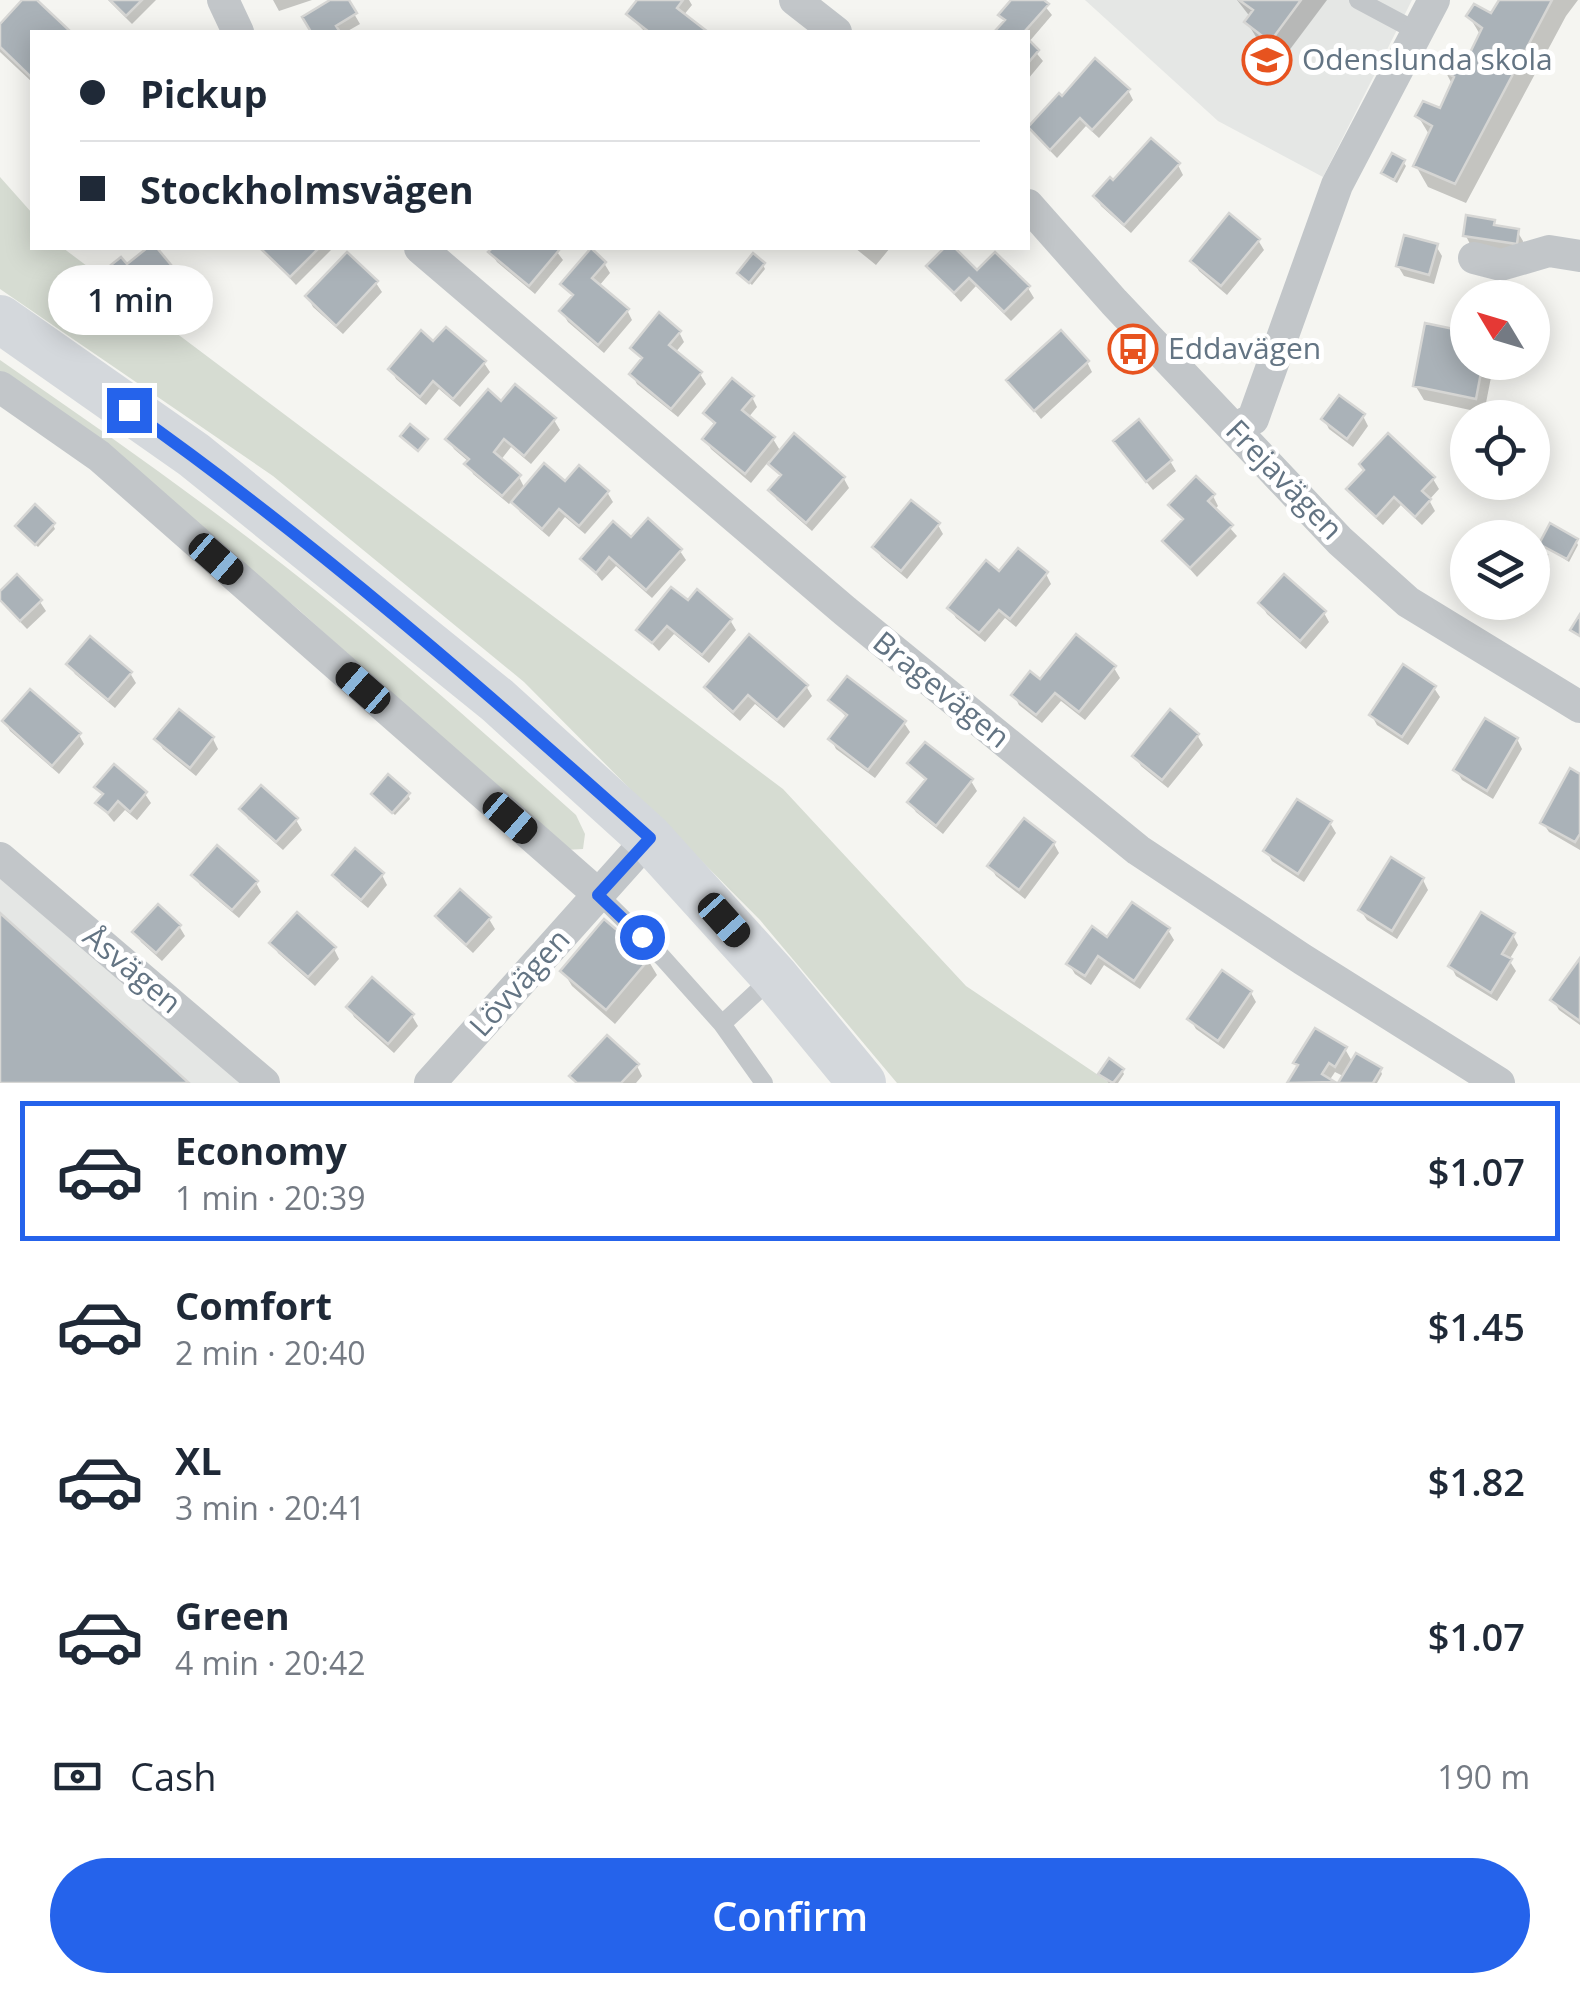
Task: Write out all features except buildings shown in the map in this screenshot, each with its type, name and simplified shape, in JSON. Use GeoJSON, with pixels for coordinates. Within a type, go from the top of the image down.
{"type":"FeatureCollection","features":[{"type":"Feature","properties":{"kind":"main road"},"geometry":{"type":"LineString","coordinates":[[0,319],[194,455],[496,700],[650,838],[774,976],[862,1083]]}},
{"type":"Feature","properties":{"kind":"street"},"geometry":{"type":"LineString","coordinates":[[223,0],[237,30]]}},
{"type":"Feature","properties":{"kind":"street"},"geometry":{"type":"LineString","coordinates":[[794,0],[833,30]]}},
{"type":"Feature","properties":{"kind":"street"},"geometry":{"type":"LineString","coordinates":[[1235,428],[1253,419],[1338,185],[1434,0]]}},
{"type":"Feature","properties":{"kind":"street","name":"Frejavägen"},"geometry":{"type":"LineString","coordinates":[[1030,207],[1340,541],[1408,602],[1580,707]]}},
{"type":"Feature","properties":{"kind":"street","name":"Bragevägen"},"geometry":{"type":"LineString","coordinates":[[422,250],[845,612],[1138,850],[1500,1083]]}},
{"type":"Feature","properties":{"kind":"street"},"geometry":{"type":"LineString","coordinates":[[1474,258],[1501,266],[1550,251],[1580,256]]}},
{"type":"Feature","properties":{"kind":"street"},"geometry":{"type":"LineString","coordinates":[[0,388],[99,456],[598,895]]}},
{"type":"Feature","properties":{"kind":"street","name":"Lövvägen"},"geometry":{"type":"LineString","coordinates":[[430,1083],[650,838]]}},
{"type":"Feature","properties":{"kind":"street","name":"Åsvägen"},"geometry":{"type":"LineString","coordinates":[[0,858],[264,1083]]}},
{"type":"Feature","properties":{"kind":"lane"},"geometry":{"type":"LineString","coordinates":[[1358,0],[1416,32]]}},
{"type":"Feature","properties":{"kind":"lane"},"geometry":{"type":"LineString","coordinates":[[598,895],[663,958],[722,1024],[764,1083]]}},
{"type":"Feature","properties":{"kind":"lane"},"geometry":{"type":"LineString","coordinates":[[722,1024],[774,976]]}},
{"type":"Feature","properties":{"kind":"shaded area","name":"Odenslunda skola"},"geometry":{"type":"Polygon","coordinates":[[[1085,0],[1412,0],[1323,177],[1218,121],[1085,0]]]}},
{"type":"Feature","properties":{"kind":"shaded area"},"geometry":{"type":"Polygon","coordinates":[[[0,177],[30,211],[30,250],[66,250],[783,789],[966,986],[1110,1083],[897,1083],[760,920],[524,682],[273,476],[0,289],[0,177]]]}},
{"type":"Feature","properties":{"kind":"shaded area"},"geometry":{"type":"Polygon","coordinates":[[[0,360],[199,501],[382,645],[576,815],[585,834],[583,849],[565,850],[299,610],[114,457],[0,377],[0,360]]]}},
{"type":"Feature","properties":{"kind":"shaded area"},"geometry":{"type":"Polygon","coordinates":[[[0,858],[256,1083],[0,1083],[0,858]]]}},
{"type":"Feature","properties":{"kind":"place","name":"Odenslunda skola"},"geometry":{"type":"Point","coordinates":[1267,60]}},
{"type":"Feature","properties":{"kind":"place","name":"Eddavägen"},"geometry":{"type":"Point","coordinates":[1133,349]}},
{"type":"Feature","properties":{"kind":"route"},"geometry":{"type":"LineString","coordinates":[[129,410],[194,455],[496,700],[650,838],[598,895],[642,937]]}}]}
